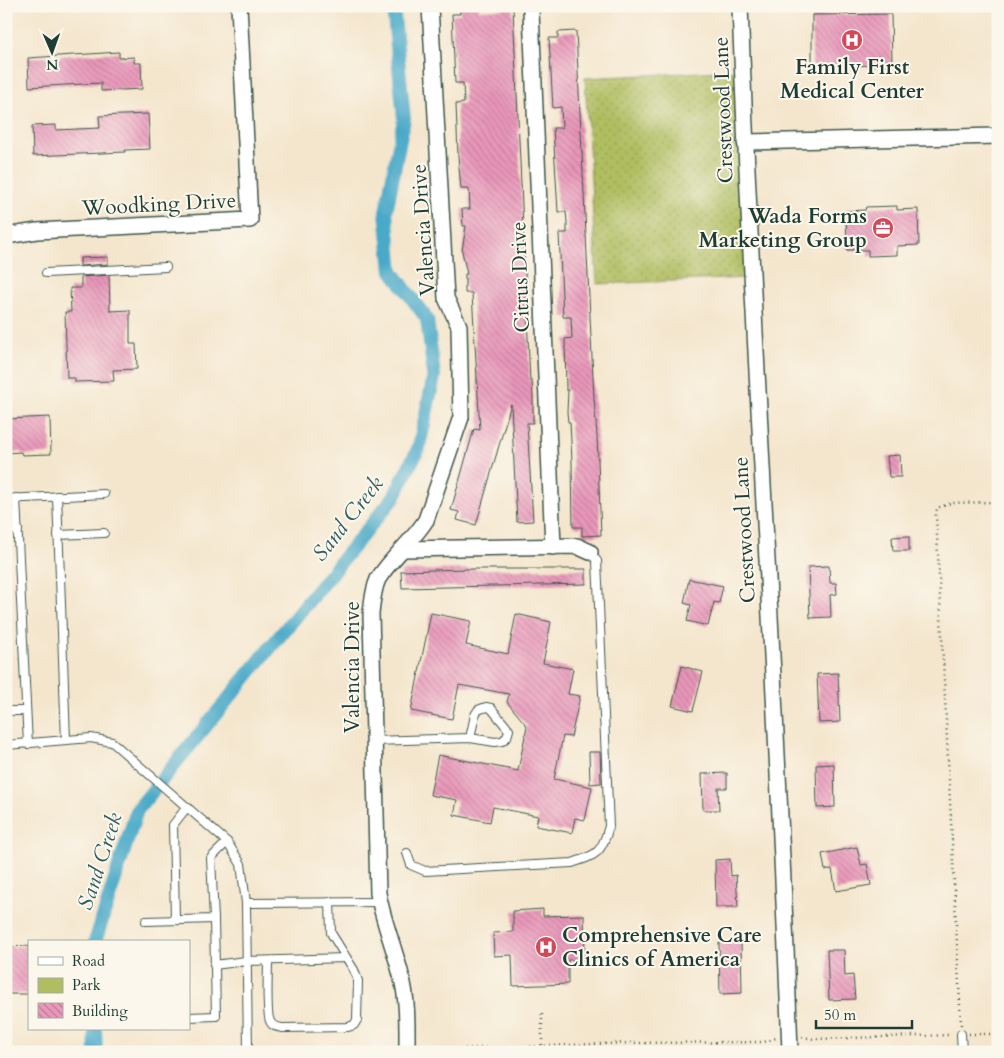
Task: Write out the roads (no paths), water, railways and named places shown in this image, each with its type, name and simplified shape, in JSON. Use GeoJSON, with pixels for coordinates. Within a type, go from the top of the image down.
{"type":"FeatureCollection","features":[{"type":"Feature","properties":{"kind":"street","name":"Woodking Drive"},"geometry":{"type":"LineString","coordinates":[[6,236],[38,232],[250,220],[239,6]]}},
{"type":"Feature","properties":{"kind":"street","name":"Valencia Drive"},"geometry":{"type":"LineString","coordinates":[[407,1052],[407,1016],[402,976],[380,902],[370,614],[372,597],[378,579],[416,536],[426,520],[461,417],[459,326],[446,298],[430,6]]}},
{"type":"Feature","properties":{"kind":"street","name":"Citrus Drive"},"geometry":{"type":"LineString","coordinates":[[534,6],[531,11],[553,547]]}},
{"type":"Feature","properties":{"kind":"street","name":"Crestwood Lane"},"geometry":{"type":"LineString","coordinates":[[740,6],[751,274],[778,764],[790,1052]]}},
{"type":"Feature","properties":{"kind":"street"},"geometry":{"type":"LineString","coordinates":[[745,142],[998,136]]}},
{"type":"Feature","properties":{"kind":"street"},"geometry":{"type":"LineString","coordinates":[[403,549],[577,546],[590,552]]}},
{"type":"Feature","properties":{"kind":"lane"},"geometry":{"type":"LineString","coordinates":[[46,273],[166,267]]}},
{"type":"Feature","properties":{"kind":"lane"},"geometry":{"type":"LineString","coordinates":[[6,499],[104,494]]}},
{"type":"Feature","properties":{"kind":"lane"},"geometry":{"type":"LineString","coordinates":[[57,496],[66,740]]}},
{"type":"Feature","properties":{"kind":"lane"},"geometry":{"type":"LineString","coordinates":[[16,498],[28,744]]}},
{"type":"Feature","properties":{"kind":"lane"},"geometry":{"type":"LineString","coordinates":[[6,530],[18,530]]}},
{"type":"Feature","properties":{"kind":"lane"},"geometry":{"type":"LineString","coordinates":[[58,535],[104,533]]}},
{"type":"Feature","properties":{"kind":"lane"},"geometry":{"type":"LineString","coordinates":[[406,853],[411,865],[425,871],[572,863],[592,857],[605,844],[609,826],[597,561],[590,552]]}},
{"type":"Feature","properties":{"kind":"lane"},"geometry":{"type":"LineString","coordinates":[[373,741],[470,738],[495,742],[502,741],[507,737],[508,730],[492,708],[486,707],[478,710],[475,715],[470,738]]}},
{"type":"Feature","properties":{"kind":"lane"},"geometry":{"type":"LineString","coordinates":[[6,712],[26,711]]}},
{"type":"Feature","properties":{"kind":"lane"},"geometry":{"type":"LineString","coordinates":[[6,745],[91,738],[112,742],[227,842],[241,864],[246,903],[248,1052]]}},
{"type":"Feature","properties":{"kind":"lane"},"geometry":{"type":"LineString","coordinates":[[175,919],[173,825],[187,807]]}},
{"type":"Feature","properties":{"kind":"lane"},"geometry":{"type":"LineString","coordinates":[[190,1017],[216,1016],[212,858],[227,842]]}},
{"type":"Feature","properties":{"kind":"lane"},"geometry":{"type":"LineString","coordinates":[[268,961],[268,1012],[270,1021],[274,1026],[283,1028],[348,1027],[354,1025],[357,1020],[358,981],[354,970],[331,933],[330,902]]}},
{"type":"Feature","properties":{"kind":"lane"},"geometry":{"type":"LineString","coordinates":[[246,903],[380,902]]}},
{"type":"Feature","properties":{"kind":"lane"},"geometry":{"type":"LineString","coordinates":[[146,921],[214,919]]}},
{"type":"Feature","properties":{"kind":"lane"},"geometry":{"type":"LineString","coordinates":[[214,965],[246,961],[346,958]]}},
{"type":"Feature","properties":{"kind":"lane"},"geometry":{"type":"LineString","coordinates":[[961,1034],[962,1052]]}},
{"type":"Feature","properties":{"kind":"waterway","name":"Sand Creek"},"geometry":{"type":"LineString","coordinates":[[96,940],[137,810],[394,497],[419,447],[434,376],[427,319],[392,271],[386,212],[404,119],[393,6]]}},
{"type":"Feature","properties":{"kind":"waterway","name":"Sand Creek"},"geometry":{"type":"LineString","coordinates":[[95,1030],[96,1052]]}},
{"type":"Feature","properties":{"kind":"place","name":"Family First Medical Center"},"geometry":{"type":"Point","coordinates":[852,40]}},
{"type":"Feature","properties":{"kind":"place","name":"Wada Forms Marketing Group"},"geometry":{"type":"Point","coordinates":[883,228]}},
{"type":"Feature","properties":{"kind":"place","name":"Comprehensive Care Clinics of America"},"geometry":{"type":"Point","coordinates":[546,947]}}]}
